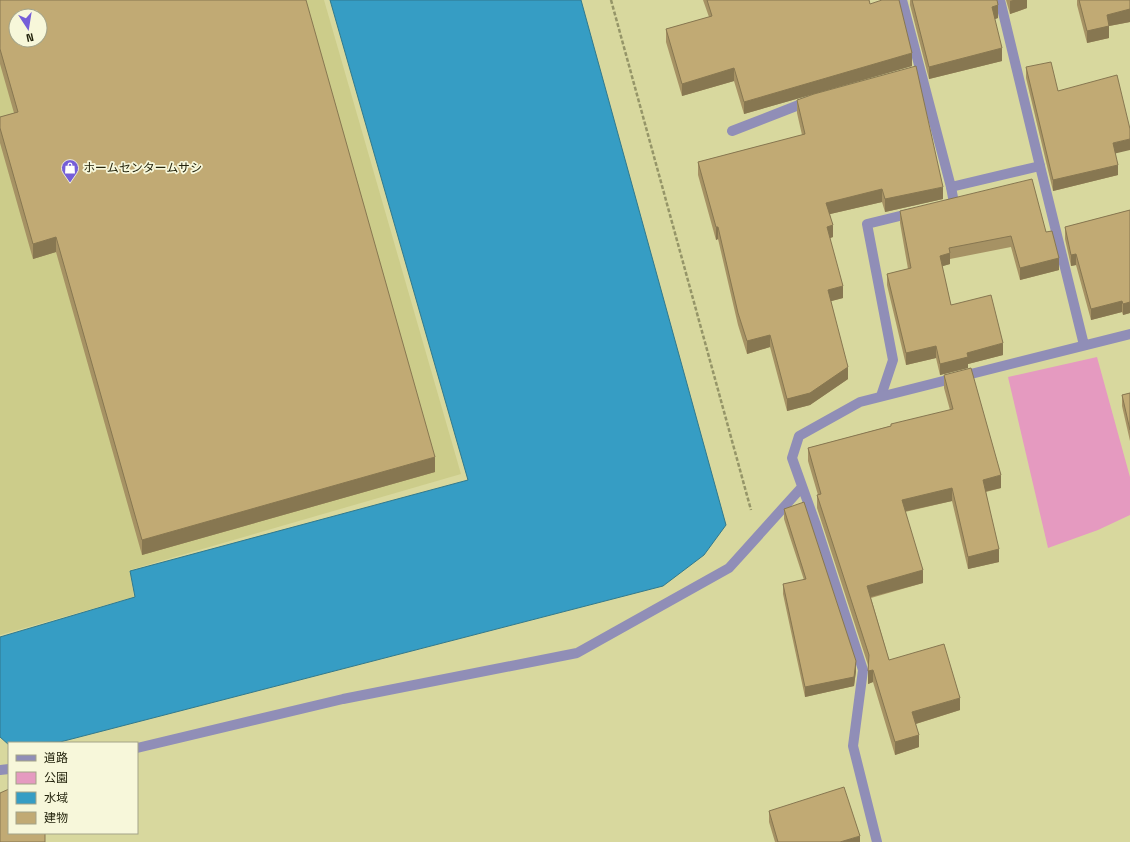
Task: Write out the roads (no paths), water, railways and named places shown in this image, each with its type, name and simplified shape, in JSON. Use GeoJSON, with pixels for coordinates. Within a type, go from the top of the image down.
{"type":"FeatureCollection","features":[{"type":"Feature","properties":{"kind":"street"},"geometry":{"type":"LineString","coordinates":[[902,0],[917,70],[952,187],[954,203],[940,207]]}},
{"type":"Feature","properties":{"kind":"street"},"geometry":{"type":"LineString","coordinates":[[1000,0],[1084,344]]}},
{"type":"Feature","properties":{"kind":"street"},"geometry":{"type":"LineString","coordinates":[[732,131],[819,98]]}},
{"type":"Feature","properties":{"kind":"street"},"geometry":{"type":"LineString","coordinates":[[952,187],[1040,166]]}},
{"type":"Feature","properties":{"kind":"street"},"geometry":{"type":"LineString","coordinates":[[881,396],[893,360],[866,224],[925,210]]}},
{"type":"Feature","properties":{"kind":"street"},"geometry":{"type":"LineString","coordinates":[[877,842],[853,746],[863,670],[792,458],[799,436],[860,402],[1084,344],[1130,334]]}},
{"type":"Feature","properties":{"kind":"street"},"geometry":{"type":"LineString","coordinates":[[138,748],[344,699],[577,653],[729,568],[802,487]]}},
{"type":"Feature","properties":{"kind":"water"},"geometry":{"type":"Polygon","coordinates":[[[330,0],[581,0],[726,525],[704,555],[663,586],[60,742],[8,742],[8,744],[0,737],[0,637],[135,597],[130,571],[468,480],[330,0]]]}},
{"type":"Feature","properties":{"kind":"place","name":"ホームセンタームサシ"},"geometry":{"type":"Point","coordinates":[70,183]}}]}
